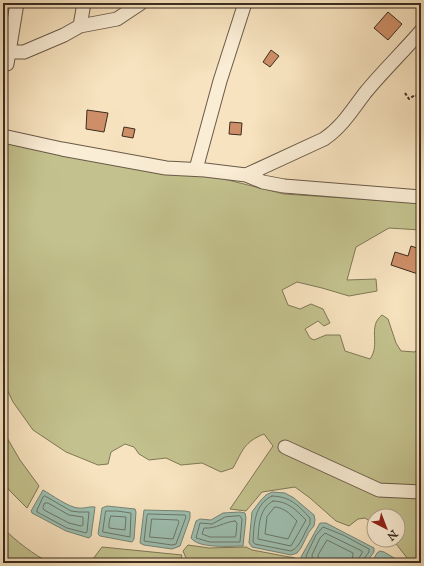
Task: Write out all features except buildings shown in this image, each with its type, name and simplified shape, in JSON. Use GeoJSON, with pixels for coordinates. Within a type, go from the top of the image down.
{"type":"FeatureCollection","features":[{"type":"Feature","properties":{"kind":"street"},"geometry":{"type":"LineString","coordinates":[[17,3],[6,58],[64,35],[80,26],[117,19],[141,3]]}},
{"type":"Feature","properties":{"kind":"street"},"geometry":{"type":"LineString","coordinates":[[80,26],[84,3]]}},
{"type":"Feature","properties":{"kind":"street"},"geometry":{"type":"LineString","coordinates":[[196,169],[220,81],[245,3]]}},
{"type":"Feature","properties":{"kind":"street"},"geometry":{"type":"LineString","coordinates":[[246,175],[333,134],[342,125],[365,93],[421,31]]}},
{"type":"Feature","properties":{"kind":"street"},"geometry":{"type":"LineString","coordinates":[[3,136],[62,149],[166,168],[196,169],[246,175],[264,182],[284,186],[421,197]]}},
{"type":"Feature","properties":{"kind":"street"},"geometry":{"type":"LineString","coordinates":[[285,447],[379,490],[421,492]]}},
{"type":"Feature","properties":{"kind":"path"},"geometry":{"type":"LineString","coordinates":[[405,93],[409,100],[415,96],[421,98]]}},
{"type":"Feature","properties":{"kind":"shaded area"},"geometry":{"type":"Polygon","coordinates":[[[3,141],[204,174],[284,194],[421,203],[421,230],[389,228],[356,247],[347,280],[376,279],[377,291],[349,296],[297,282],[282,290],[288,305],[300,309],[311,304],[323,309],[330,323],[324,326],[318,321],[305,329],[310,338],[314,340],[326,335],[340,335],[345,351],[370,359],[374,347],[375,325],[382,315],[388,319],[396,343],[401,351],[415,352],[421,344],[421,563],[414,563],[408,559],[399,548],[406,548],[406,508],[366,508],[366,519],[358,519],[349,526],[336,521],[295,487],[262,492],[246,511],[230,509],[273,446],[264,434],[252,440],[245,447],[233,468],[221,472],[202,463],[181,465],[166,458],[149,460],[139,454],[134,447],[125,444],[111,452],[108,464],[98,465],[66,452],[33,430],[13,402],[3,381],[3,141]]]}},
{"type":"Feature","properties":{"kind":"shaded area"},"geometry":{"type":"Polygon","coordinates":[[[3,431],[20,460],[39,486],[27,508],[3,482],[3,431]]]}},
{"type":"Feature","properties":{"kind":"shaded area"},"geometry":{"type":"Polygon","coordinates":[[[3,528],[37,556],[50,563],[3,563],[3,528]]]}},
{"type":"Feature","properties":{"kind":"shaded area"},"geometry":{"type":"Polygon","coordinates":[[[188,545],[209,548],[246,547],[252,550],[295,558],[301,563],[191,563],[186,558],[183,551],[188,545]]]}},
{"type":"Feature","properties":{"kind":"shaded area"},"geometry":{"type":"Polygon","coordinates":[[[102,547],[182,555],[180,563],[90,563],[102,547]]]}},
{"type":"Feature","properties":{"kind":"water"},"geometry":{"type":"Polygon","coordinates":[[[43,490],[74,507],[95,507],[91,536],[89,538],[66,531],[32,513],[31,511],[43,490]]]}},
{"type":"Feature","properties":{"kind":"water"},"geometry":{"type":"Polygon","coordinates":[[[272,492],[285,493],[294,498],[314,515],[314,526],[297,553],[291,555],[252,547],[249,543],[252,512],[266,495],[272,492]]]}},
{"type":"Feature","properties":{"kind":"water"},"geometry":{"type":"Polygon","coordinates":[[[107,506],[135,509],[134,539],[132,542],[100,536],[98,534],[102,508],[107,506]]]}},
{"type":"Feature","properties":{"kind":"water"},"geometry":{"type":"Polygon","coordinates":[[[144,510],[190,512],[190,518],[180,546],[172,549],[144,545],[140,543],[144,510]]]}},
{"type":"Feature","properties":{"kind":"water"},"geometry":{"type":"Polygon","coordinates":[[[223,513],[245,513],[246,518],[243,546],[201,544],[195,542],[191,538],[196,521],[200,519],[211,520],[223,513]]]}},
{"type":"Feature","properties":{"kind":"water"},"geometry":{"type":"Polygon","coordinates":[[[320,523],[326,523],[366,544],[366,548],[374,548],[374,552],[366,563],[310,563],[302,560],[301,557],[320,523]]]}},
{"type":"Feature","properties":{"kind":"water"},"geometry":{"type":"Polygon","coordinates":[[[380,551],[384,552],[403,563],[371,563],[380,551]]]}}]}
